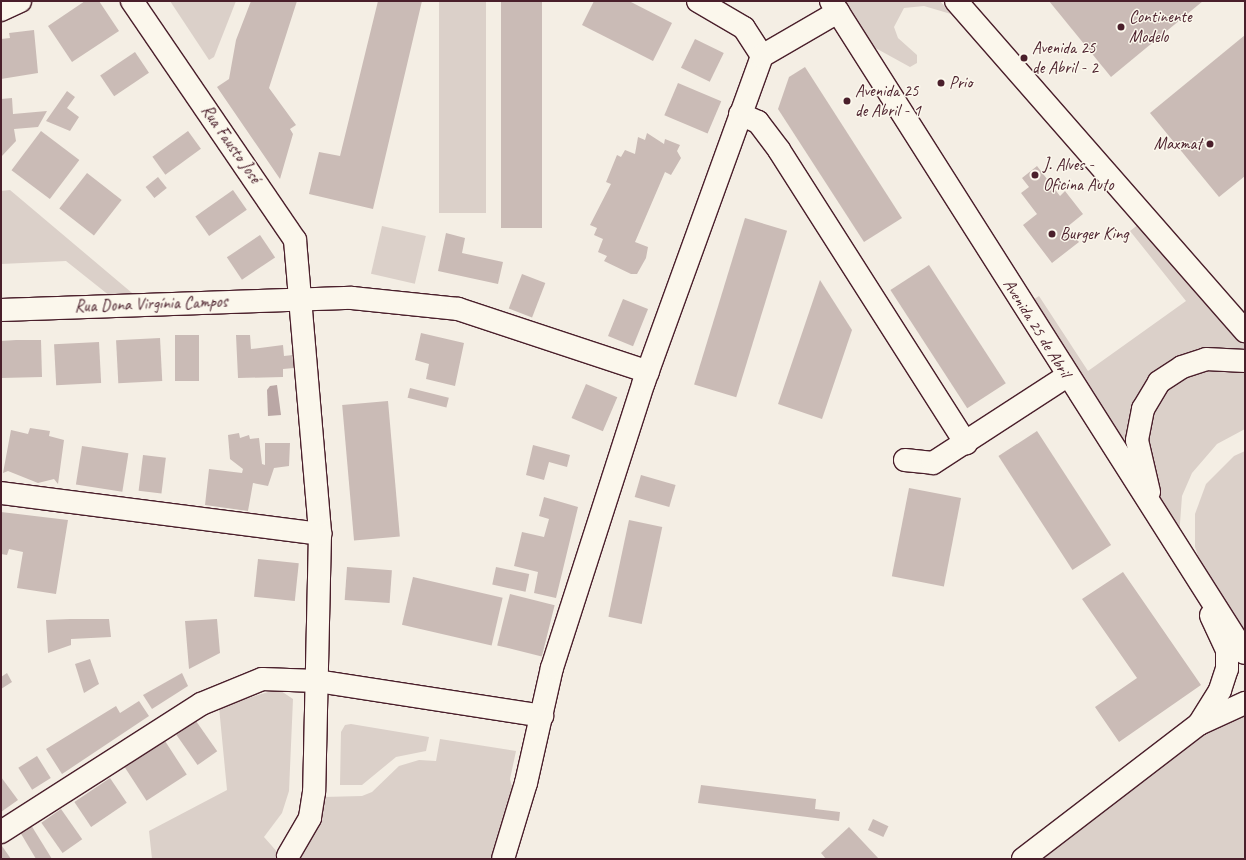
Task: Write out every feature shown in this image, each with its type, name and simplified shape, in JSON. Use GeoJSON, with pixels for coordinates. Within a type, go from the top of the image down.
{"type":"FeatureCollection","features":[{"type":"Feature","properties":{"kind":"street"},"geometry":{"type":"LineString","coordinates":[[1,10],[20,1]]}},
{"type":"Feature","properties":{"kind":"street","name":"Rua Fausto José"},"geometry":{"type":"LineString","coordinates":[[132,1],[295,240],[320,534],[317,681],[310,818],[288,856]]}},
{"type":"Feature","properties":{"kind":"street"},"geometry":{"type":"LineString","coordinates":[[698,1],[744,28],[762,56]]}},
{"type":"Feature","properties":{"kind":"street"},"geometry":{"type":"LineString","coordinates":[[956,1],[1245,331]]}},
{"type":"Feature","properties":{"kind":"street"},"geometry":{"type":"LineString","coordinates":[[503,859],[542,716],[552,668],[648,372],[762,56],[834,6]]}},
{"type":"Feature","properties":{"kind":"street","name":"Avenida 25 de Abril"},"geometry":{"type":"LineString","coordinates":[[834,6],[1160,522],[1192,568],[1245,653]]}},
{"type":"Feature","properties":{"kind":"street"},"geometry":{"type":"LineString","coordinates":[[740,114],[758,122],[779,150],[966,444]]}},
{"type":"Feature","properties":{"kind":"street","name":"Rua Dona Virgínia Campos"},"geometry":{"type":"LineString","coordinates":[[1,310],[300,298],[352,298],[458,309],[648,372]]}},
{"type":"Feature","properties":{"kind":"street"},"geometry":{"type":"LineString","coordinates":[[1160,522],[1143,473],[1137,440],[1143,408],[1159,382],[1182,367],[1206,359],[1245,361]]}},
{"type":"Feature","properties":{"kind":"street"},"geometry":{"type":"LineString","coordinates":[[905,460],[933,463],[966,444],[1068,376]]}},
{"type":"Feature","properties":{"kind":"street"},"geometry":{"type":"LineString","coordinates":[[1,493],[320,534]]}},
{"type":"Feature","properties":{"kind":"street"},"geometry":{"type":"LineString","coordinates":[[1192,568],[1204,606],[1220,629],[1227,650],[1220,690],[1199,724]]}},
{"type":"Feature","properties":{"kind":"street"},"geometry":{"type":"LineString","coordinates":[[1,832],[227,691],[262,679],[317,681],[542,716]]}},
{"type":"Feature","properties":{"kind":"street"},"geometry":{"type":"LineString","coordinates":[[1023,859],[1199,724],[1245,703]]}},
{"type":"Feature","properties":{"kind":"shaded area"},"geometry":{"type":"Polygon","coordinates":[[[170,1],[236,1],[214,57],[209,60],[170,1]]]}},
{"type":"Feature","properties":{"kind":"shaded area"},"geometry":{"type":"Polygon","coordinates":[[[439,1],[486,1],[486,213],[439,213],[439,1]]]}},
{"type":"Feature","properties":{"kind":"shaded area"},"geometry":{"type":"Polygon","coordinates":[[[842,1],[940,1],[951,14],[924,6],[904,8],[894,27],[898,38],[917,55],[917,63],[910,67],[870,45],[842,1]]]}},
{"type":"Feature","properties":{"kind":"shaded area"},"geometry":{"type":"Polygon","coordinates":[[[10,190],[138,298],[115,300],[66,261],[1,264],[1,191],[10,190]]]}},
{"type":"Feature","properties":{"kind":"shaded area"},"geometry":{"type":"Polygon","coordinates":[[[1139,224],[1245,346],[1245,429],[1217,444],[1192,473],[1182,496],[1179,537],[1030,302],[1039,296],[1088,371],[1186,301],[1130,231],[1139,224]]]}},
{"type":"Feature","properties":{"kind":"shaded area"},"geometry":{"type":"Polygon","coordinates":[[[382,226],[426,236],[415,284],[371,274],[382,226]]]}},
{"type":"Feature","properties":{"kind":"shaded area"},"geometry":{"type":"Polygon","coordinates":[[[277,385],[281,415],[268,416],[267,390],[270,386],[277,385]]]}},
{"type":"Feature","properties":{"kind":"shaded area"},"geometry":{"type":"Polygon","coordinates":[[[1245,451],[1245,640],[1204,573],[1195,547],[1195,514],[1206,484],[1234,456],[1245,451]]]}},
{"type":"Feature","properties":{"kind":"shaded area"},"geometry":{"type":"Polygon","coordinates":[[[278,689],[293,699],[289,791],[282,813],[264,837],[279,854],[323,797],[362,796],[372,792],[399,766],[419,760],[436,761],[440,739],[516,751],[510,779],[517,805],[499,859],[152,859],[149,831],[227,790],[219,707],[278,689]]]}},
{"type":"Feature","properties":{"kind":"shaded area"},"geometry":{"type":"Polygon","coordinates":[[[1232,712],[1245,714],[1245,859],[1043,859],[1232,712]]]}},
{"type":"Feature","properties":{"kind":"shaded area"},"geometry":{"type":"Polygon","coordinates":[[[351,724],[429,737],[426,751],[396,757],[362,785],[340,785],[341,732],[345,725],[351,724]]]}},
{"type":"Feature","properties":{"kind":"building"},"geometry":{"type":"Polygon","coordinates":[[[85,1],[99,1],[119,31],[72,62],[48,26],[85,1]]]}},
{"type":"Feature","properties":{"kind":"building"},"geometry":{"type":"Polygon","coordinates":[[[251,1],[297,1],[269,88],[296,125],[290,129],[293,134],[280,179],[217,87],[229,79],[236,40],[251,1]]]}},
{"type":"Feature","properties":{"kind":"building"},"geometry":{"type":"Polygon","coordinates":[[[378,1],[422,1],[373,209],[309,194],[319,152],[340,156],[378,1]]]}},
{"type":"Feature","properties":{"kind":"building"},"geometry":{"type":"Polygon","coordinates":[[[501,1],[542,1],[542,228],[501,228],[501,1]]]}},
{"type":"Feature","properties":{"kind":"building"},"geometry":{"type":"Polygon","coordinates":[[[594,1],[629,1],[672,23],[653,61],[582,25],[594,1]]]}},
{"type":"Feature","properties":{"kind":"building","name":"Continente Modelo"},"geometry":{"type":"Polygon","coordinates":[[[1049,1],[1203,1],[1111,77],[1049,1]]]}},
{"type":"Feature","properties":{"kind":"building"},"geometry":{"type":"Polygon","coordinates":[[[34,30],[38,73],[1,79],[1,39],[10,38],[9,33],[34,30]]]}},
{"type":"Feature","properties":{"kind":"building","name":"Maxmat"},"geometry":{"type":"Polygon","coordinates":[[[1245,35],[1245,176],[1219,197],[1150,113],[1245,35]]]}},
{"type":"Feature","properties":{"kind":"building"},"geometry":{"type":"Polygon","coordinates":[[[695,39],[724,53],[710,82],[681,68],[695,39]]]}},
{"type":"Feature","properties":{"kind":"building"},"geometry":{"type":"Polygon","coordinates":[[[135,52],[149,73],[114,96],[100,75],[135,52]]]}},
{"type":"Feature","properties":{"kind":"building"},"geometry":{"type":"Polygon","coordinates":[[[805,67],[902,218],[864,242],[778,109],[789,77],[805,67]]]}},
{"type":"Feature","properties":{"kind":"building"},"geometry":{"type":"Polygon","coordinates":[[[678,83],[721,101],[708,134],[664,115],[678,83]]]}},
{"type":"Feature","properties":{"kind":"building"},"geometry":{"type":"Polygon","coordinates":[[[67,91],[75,97],[67,108],[79,117],[70,131],[46,121],[67,91]]]}},
{"type":"Feature","properties":{"kind":"building"},"geometry":{"type":"Polygon","coordinates":[[[12,98],[13,114],[47,111],[38,127],[14,129],[16,141],[1,157],[1,99],[12,98]]]}},
{"type":"Feature","properties":{"kind":"building"},"geometry":{"type":"Polygon","coordinates":[[[41,131],[79,160],[50,199],[12,170],[41,131]]]}},
{"type":"Feature","properties":{"kind":"building"},"geometry":{"type":"Polygon","coordinates":[[[188,131],[201,149],[165,175],[152,157],[188,131]]]}},
{"type":"Feature","properties":{"kind":"building"},"geometry":{"type":"Polygon","coordinates":[[[647,133],[664,144],[665,139],[680,145],[677,151],[681,158],[671,175],[665,172],[635,242],[648,247],[646,258],[637,274],[631,274],[604,261],[607,256],[598,252],[603,239],[594,235],[597,228],[590,225],[611,184],[606,182],[617,155],[621,157],[625,150],[635,154],[638,137],[645,140],[647,133]]]}},
{"type":"Feature","properties":{"kind":"building","name":"Burger King"},"geometry":{"type":"Polygon","coordinates":[[[1037,166],[1060,196],[1065,191],[1083,214],[1067,227],[1079,242],[1052,263],[1023,225],[1037,214],[1021,193],[1029,187],[1022,178],[1037,166]]]}},
{"type":"Feature","properties":{"kind":"building"},"geometry":{"type":"Polygon","coordinates":[[[87,173],[122,200],[94,236],[59,208],[87,173]]]}},
{"type":"Feature","properties":{"kind":"building"},"geometry":{"type":"Polygon","coordinates":[[[158,177],[167,188],[154,198],[146,187],[158,177]]]}},
{"type":"Feature","properties":{"kind":"building"},"geometry":{"type":"Polygon","coordinates":[[[233,190],[247,210],[209,236],[195,216],[233,190]]]}},
{"type":"Feature","properties":{"kind":"building"},"geometry":{"type":"Polygon","coordinates":[[[745,218],[787,231],[736,397],[694,384],[745,218]]]}},
{"type":"Feature","properties":{"kind":"building"},"geometry":{"type":"Polygon","coordinates":[[[446,233],[465,238],[462,253],[503,262],[498,284],[438,271],[446,233]]]}},
{"type":"Feature","properties":{"kind":"building"},"geometry":{"type":"Polygon","coordinates":[[[260,235],[275,257],[242,280],[227,257],[260,235]]]}},
{"type":"Feature","properties":{"kind":"building"},"geometry":{"type":"Polygon","coordinates":[[[929,265],[1006,383],[967,408],[890,290],[929,265]]]}},
{"type":"Feature","properties":{"kind":"building"},"geometry":{"type":"Polygon","coordinates":[[[522,274],[545,283],[532,318],[509,309],[522,274]]]}},
{"type":"Feature","properties":{"kind":"building"},"geometry":{"type":"Polygon","coordinates":[[[820,280],[852,330],[822,419],[778,404],[820,280]]]}},
{"type":"Feature","properties":{"kind":"building"},"geometry":{"type":"Polygon","coordinates":[[[623,299],[648,309],[633,346],[608,336],[623,299]]]}},
{"type":"Feature","properties":{"kind":"building"},"geometry":{"type":"Polygon","coordinates":[[[421,333],[464,343],[455,386],[426,379],[429,364],[415,360],[421,333]]]}},
{"type":"Feature","properties":{"kind":"building"},"geometry":{"type":"Polygon","coordinates":[[[175,335],[199,335],[199,381],[175,381],[175,335]]]}},
{"type":"Feature","properties":{"kind":"building"},"geometry":{"type":"Polygon","coordinates":[[[236,335],[250,335],[251,349],[283,345],[284,356],[293,355],[294,368],[283,369],[283,377],[238,378],[236,335]]]}},
{"type":"Feature","properties":{"kind":"building"},"geometry":{"type":"Polygon","coordinates":[[[160,338],[162,381],[118,383],[116,340],[160,338]]]}},
{"type":"Feature","properties":{"kind":"building"},"geometry":{"type":"Polygon","coordinates":[[[41,340],[42,377],[1,378],[1,341],[41,340]]]}},
{"type":"Feature","properties":{"kind":"building"},"geometry":{"type":"Polygon","coordinates":[[[99,342],[101,383],[56,385],[54,344],[99,342]]]}},
{"type":"Feature","properties":{"kind":"building"},"geometry":{"type":"Polygon","coordinates":[[[586,384],[617,397],[603,431],[572,418],[586,384]]]}},
{"type":"Feature","properties":{"kind":"building"},"geometry":{"type":"Polygon","coordinates":[[[410,388],[449,398],[446,407],[408,398],[410,388]]]}},
{"type":"Feature","properties":{"kind":"building"},"geometry":{"type":"Polygon","coordinates":[[[388,401],[400,536],[354,540],[342,405],[388,401]]]}},
{"type":"Feature","properties":{"kind":"building"},"geometry":{"type":"Polygon","coordinates":[[[30,428],[50,431],[49,436],[64,440],[58,484],[54,479],[38,483],[8,471],[3,473],[11,430],[28,434],[30,428]]]}},
{"type":"Feature","properties":{"kind":"building"},"geometry":{"type":"Polygon","coordinates":[[[1037,431],[1111,545],[1072,570],[998,456],[1037,431]]]}},
{"type":"Feature","properties":{"kind":"building"},"geometry":{"type":"Polygon","coordinates":[[[239,433],[240,438],[249,435],[250,439],[259,438],[262,464],[265,465],[265,443],[290,443],[289,466],[274,468],[268,486],[253,483],[248,511],[205,505],[209,469],[242,473],[243,469],[230,459],[228,435],[239,433]]]}},
{"type":"Feature","properties":{"kind":"building"},"geometry":{"type":"Polygon","coordinates":[[[533,445],[570,455],[567,467],[549,462],[544,480],[526,475],[533,445]]]}},
{"type":"Feature","properties":{"kind":"building"},"geometry":{"type":"Polygon","coordinates":[[[82,446],[128,453],[122,492],[76,485],[82,446]]]}},
{"type":"Feature","properties":{"kind":"building"},"geometry":{"type":"Polygon","coordinates":[[[143,455],[166,458],[161,494],[139,491],[143,455]]]}},
{"type":"Feature","properties":{"kind":"building"},"geometry":{"type":"Polygon","coordinates":[[[641,475],[676,485],[669,507],[635,497],[641,475]]]}},
{"type":"Feature","properties":{"kind":"building"},"geometry":{"type":"Polygon","coordinates":[[[909,488],[961,498],[944,586],[892,576],[909,488]]]}},
{"type":"Feature","properties":{"kind":"building"},"geometry":{"type":"Polygon","coordinates":[[[544,497],[578,507],[556,598],[534,593],[538,572],[514,566],[522,532],[544,537],[549,519],[539,516],[544,497]]]}},
{"type":"Feature","properties":{"kind":"building"},"geometry":{"type":"Polygon","coordinates":[[[1,512],[68,520],[56,594],[17,588],[23,552],[9,549],[7,555],[1,554],[1,512]]]}},
{"type":"Feature","properties":{"kind":"building"},"geometry":{"type":"Polygon","coordinates":[[[629,520],[662,527],[642,624],[608,617],[629,520]]]}},
{"type":"Feature","properties":{"kind":"building"},"geometry":{"type":"Polygon","coordinates":[[[258,559],[299,563],[295,601],[254,597],[258,559]]]}},
{"type":"Feature","properties":{"kind":"building"},"geometry":{"type":"Polygon","coordinates":[[[347,567],[392,570],[390,603],[345,600],[347,567]]]}},
{"type":"Feature","properties":{"kind":"building"},"geometry":{"type":"Polygon","coordinates":[[[496,567],[529,574],[526,592],[492,585],[496,567]]]}},
{"type":"Feature","properties":{"kind":"building"},"geometry":{"type":"Polygon","coordinates":[[[1123,572],[1201,685],[1119,742],[1095,707],[1137,678],[1082,599],[1123,572]]]}},
{"type":"Feature","properties":{"kind":"building"},"geometry":{"type":"Polygon","coordinates":[[[413,577],[503,598],[492,645],[402,625],[413,577]]]}},
{"type":"Feature","properties":{"kind":"building"},"geometry":{"type":"Polygon","coordinates":[[[510,594],[555,605],[542,657],[497,645],[510,594]]]}},
{"type":"Feature","properties":{"kind":"building"},"geometry":{"type":"Polygon","coordinates":[[[109,619],[111,637],[71,639],[71,645],[48,653],[46,620],[109,619]]]}},
{"type":"Feature","properties":{"kind":"building"},"geometry":{"type":"Polygon","coordinates":[[[217,619],[220,653],[189,669],[185,621],[217,619]]]}},
{"type":"Feature","properties":{"kind":"building"},"geometry":{"type":"Polygon","coordinates":[[[90,659],[99,684],[84,693],[75,664],[90,659]]]}},
{"type":"Feature","properties":{"kind":"building"},"geometry":{"type":"Polygon","coordinates":[[[7,673],[12,682],[1,689],[1,677],[7,673]]]}},
{"type":"Feature","properties":{"kind":"building"},"geometry":{"type":"Polygon","coordinates":[[[182,673],[188,686],[152,709],[143,695],[182,673]]]}},
{"type":"Feature","properties":{"kind":"building"},"geometry":{"type":"Polygon","coordinates":[[[139,701],[149,716],[62,774],[46,749],[116,706],[120,713],[139,701]]]}},
{"type":"Feature","properties":{"kind":"building"},"geometry":{"type":"Polygon","coordinates":[[[196,721],[217,751],[198,765],[176,735],[196,721]]]}},
{"type":"Feature","properties":{"kind":"building"},"geometry":{"type":"Polygon","coordinates":[[[165,741],[187,775],[147,801],[125,767],[165,741]]]}},
{"type":"Feature","properties":{"kind":"building"},"geometry":{"type":"Polygon","coordinates":[[[37,756],[51,778],[32,790],[18,768],[37,756]]]}},
{"type":"Feature","properties":{"kind":"building"},"geometry":{"type":"Polygon","coordinates":[[[1,777],[18,800],[1,812],[1,777]]]}},
{"type":"Feature","properties":{"kind":"building"},"geometry":{"type":"Polygon","coordinates":[[[110,778],[127,803],[91,827],[74,802],[110,778]]]}},
{"type":"Feature","properties":{"kind":"building"},"geometry":{"type":"Polygon","coordinates":[[[701,785],[816,799],[815,809],[840,812],[839,821],[698,803],[701,785]]]}},
{"type":"Feature","properties":{"kind":"building"},"geometry":{"type":"Polygon","coordinates":[[[61,809],[82,839],[63,853],[41,823],[61,809]]]}},
{"type":"Feature","properties":{"kind":"building"},"geometry":{"type":"Polygon","coordinates":[[[873,819],[888,826],[883,837],[868,830],[873,819]]]}},
{"type":"Feature","properties":{"kind":"building"},"geometry":{"type":"Polygon","coordinates":[[[31,825],[52,859],[36,859],[20,832],[31,825]]]}},
{"type":"Feature","properties":{"kind":"building"},"geometry":{"type":"Polygon","coordinates":[[[849,827],[879,859],[826,859],[821,853],[849,827]]]}},
{"type":"Feature","properties":{"kind":"building"},"geometry":{"type":"Polygon","coordinates":[[[2,846],[11,859],[1,859],[2,846]]]}},
{"type":"Feature","properties":{"kind":"place","name":"Continente Modelo"},"geometry":{"type":"Point","coordinates":[1121,27]}},
{"type":"Feature","properties":{"kind":"place","name":"Avenida 25 de Abril - 2"},"geometry":{"type":"Point","coordinates":[1024,58]}},
{"type":"Feature","properties":{"kind":"place","name":"Prio"},"geometry":{"type":"Point","coordinates":[941,83]}},
{"type":"Feature","properties":{"kind":"place","name":"Avenida 25 de Abril - 1"},"geometry":{"type":"Point","coordinates":[847,101]}},
{"type":"Feature","properties":{"kind":"place","name":"Maxmat"},"geometry":{"type":"Point","coordinates":[1210,144]}},
{"type":"Feature","properties":{"kind":"place","name":"J. Alves - Oficina Auto"},"geometry":{"type":"Point","coordinates":[1035,175]}},
{"type":"Feature","properties":{"kind":"place","name":"Burger King"},"geometry":{"type":"Point","coordinates":[1052,234]}}]}
